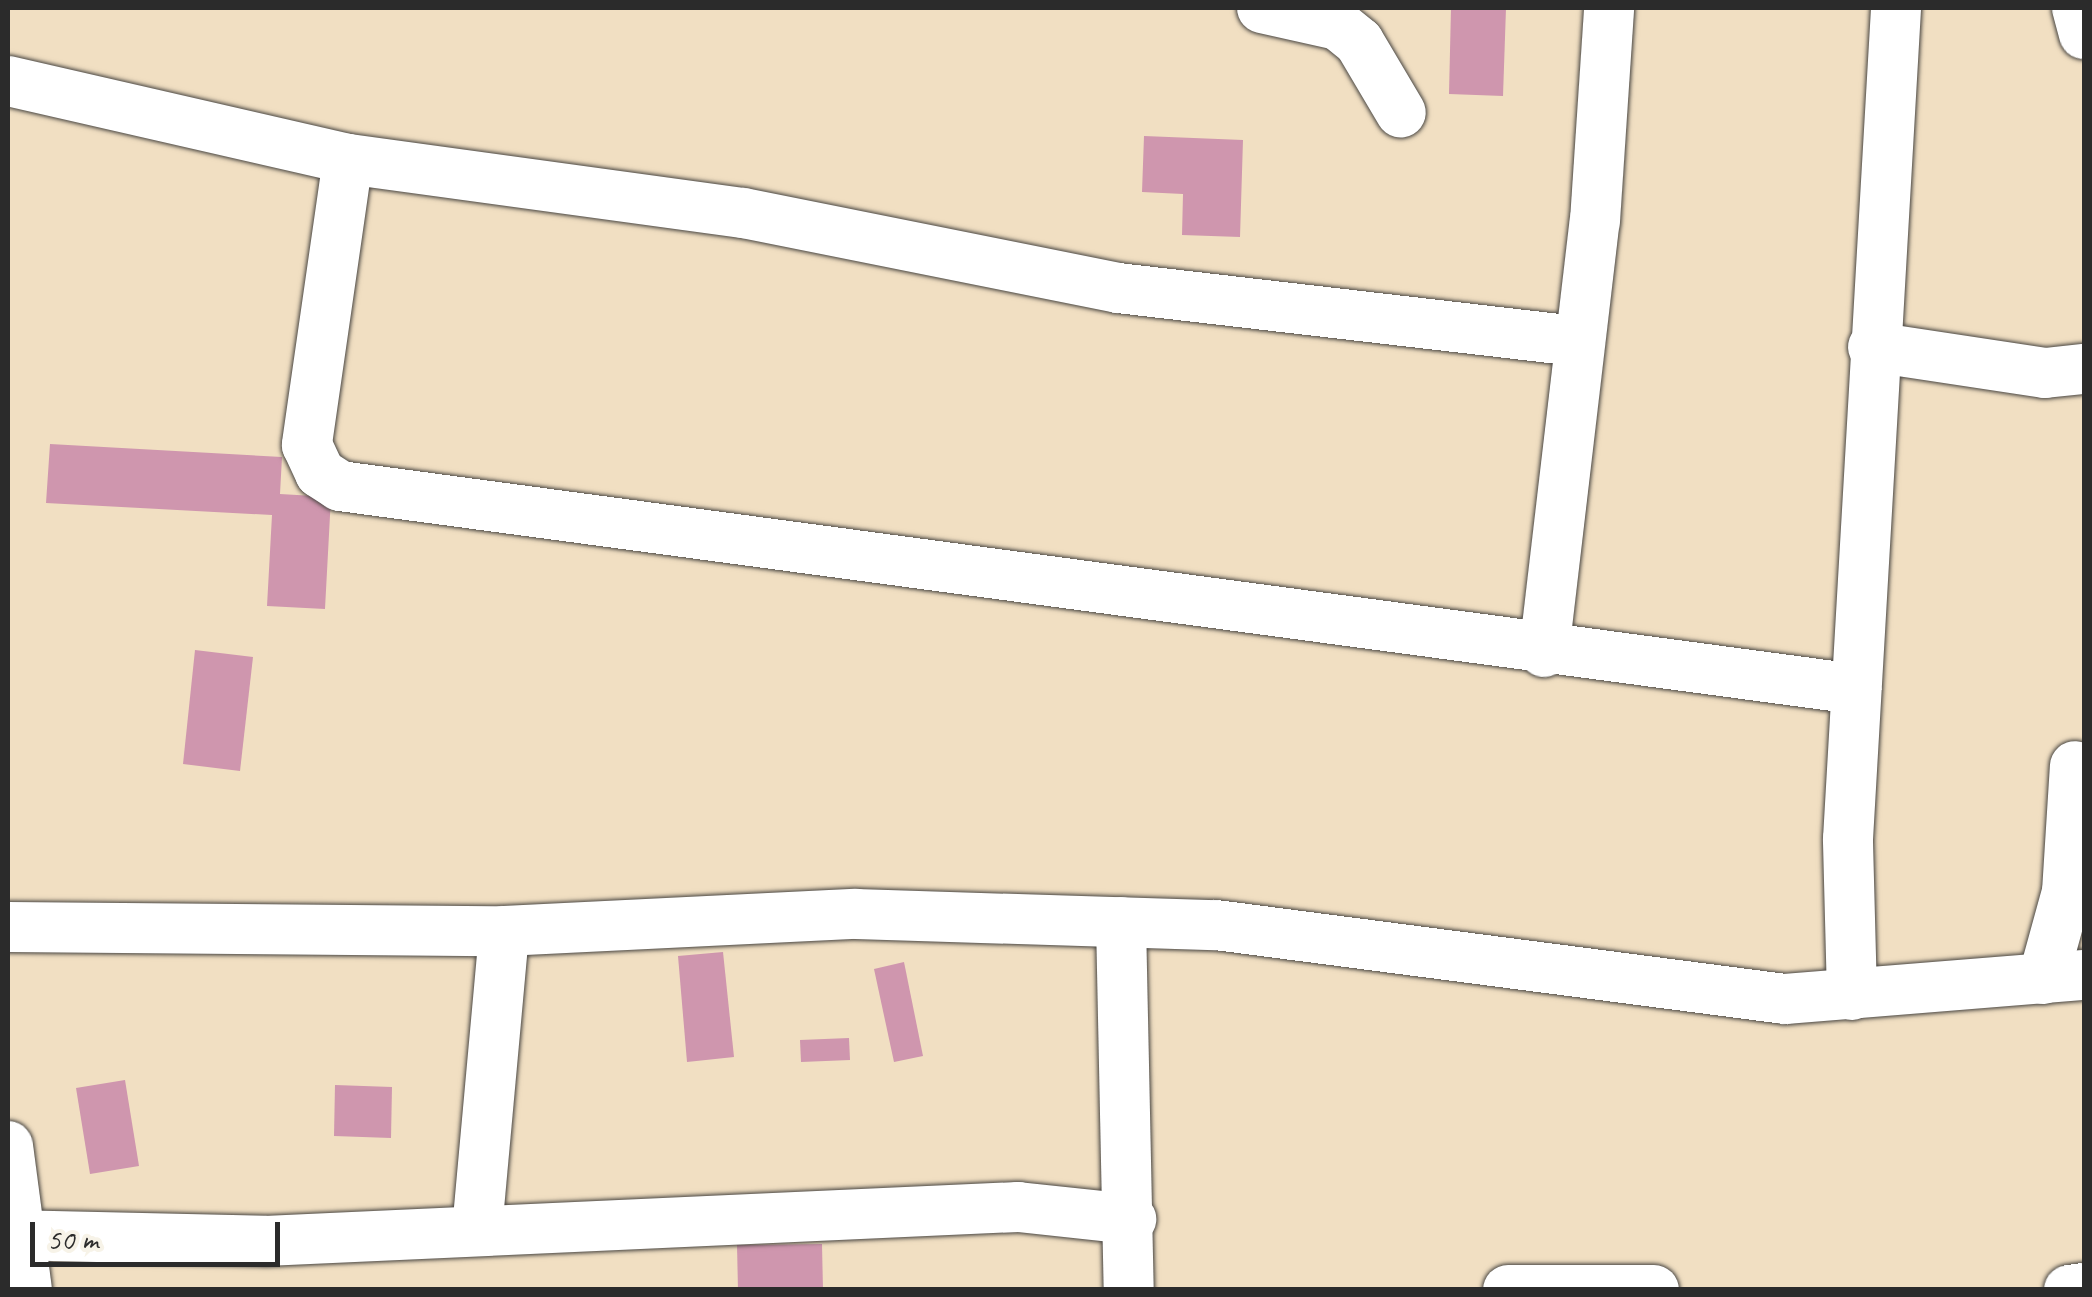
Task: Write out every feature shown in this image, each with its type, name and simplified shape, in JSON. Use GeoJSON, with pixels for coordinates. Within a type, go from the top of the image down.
{"type":"FeatureCollection","features":[{"type":"Feature","properties":{"kind":"street"},"geometry":{"type":"LineString","coordinates":[[1262,8],[1338,25],[1359,42],[1401,113]]}},
{"type":"Feature","properties":{"kind":"street"},"geometry":{"type":"LineString","coordinates":[[1544,652],[1579,340],[1609,8]]}},
{"type":"Feature","properties":{"kind":"street"},"geometry":{"type":"LineString","coordinates":[[1852,995],[1856,689],[1873,347],[1896,8]]}},
{"type":"Feature","properties":{"kind":"street"},"geometry":{"type":"LineString","coordinates":[[2078,8],[2084,34]]}},
{"type":"Feature","properties":{"kind":"street"},"geometry":{"type":"LineString","coordinates":[[8,81],[348,160],[743,212],[1118,288],[1579,340]]}},
{"type":"Feature","properties":{"kind":"street"},"geometry":{"type":"LineString","coordinates":[[348,160],[306,445],[340,486],[908,557],[1544,652],[1856,689]]}},
{"type":"Feature","properties":{"kind":"street"},"geometry":{"type":"LineString","coordinates":[[1873,347],[2045,373],[2084,370]]}},
{"type":"Feature","properties":{"kind":"street"},"geometry":{"type":"LineString","coordinates":[[8,927],[504,932],[856,914],[1216,925],[1688,992],[1852,995],[2064,977],[2075,766]]}},
{"type":"Feature","properties":{"kind":"street"},"geometry":{"type":"LineString","coordinates":[[1121,922],[1131,1219],[1128,1290]]}},
{"type":"Feature","properties":{"kind":"street"},"geometry":{"type":"LineString","coordinates":[[477,1230],[504,932]]}},
{"type":"Feature","properties":{"kind":"street"},"geometry":{"type":"LineString","coordinates":[[8,1146],[13,1234],[27,1290]]}},
{"type":"Feature","properties":{"kind":"street"},"geometry":{"type":"LineString","coordinates":[[13,1234],[265,1241],[1018,1207],[1131,1219]]}},
{"type":"Feature","properties":{"kind":"street"},"geometry":{"type":"LineString","coordinates":[[2069,1290],[2084,1288]]}},
{"type":"Feature","properties":{"kind":"street"},"geometry":{"type":"LineString","coordinates":[[1508,1290],[1654,1290]]}},
{"type":"Feature","properties":{"kind":"building"},"geometry":{"type":"Polygon","coordinates":[[[1451,8],[1506,8],[1503,96],[1449,94],[1451,8]]]}},
{"type":"Feature","properties":{"kind":"building"},"geometry":{"type":"Polygon","coordinates":[[[1144,136],[1243,140],[1240,237],[1182,235],[1183,194],[1142,192],[1144,136]]]}},
{"type":"Feature","properties":{"kind":"building"},"geometry":{"type":"Polygon","coordinates":[[[50,444],[282,457],[280,494],[331,497],[325,609],[267,606],[272,515],[46,503],[50,444]]]}},
{"type":"Feature","properties":{"kind":"building"},"geometry":{"type":"Polygon","coordinates":[[[195,650],[253,657],[240,771],[183,764],[195,650]]]}},
{"type":"Feature","properties":{"kind":"building"},"geometry":{"type":"Polygon","coordinates":[[[723,952],[734,1057],[687,1062],[678,956],[723,952]]]}},
{"type":"Feature","properties":{"kind":"building"},"geometry":{"type":"Polygon","coordinates":[[[904,962],[923,1056],[894,1062],[874,969],[904,962]]]}},
{"type":"Feature","properties":{"kind":"building"},"geometry":{"type":"Polygon","coordinates":[[[849,1038],[850,1060],[801,1062],[800,1040],[849,1038]]]}},
{"type":"Feature","properties":{"kind":"building"},"geometry":{"type":"Polygon","coordinates":[[[125,1080],[139,1166],[90,1174],[76,1088],[125,1080]]]}},
{"type":"Feature","properties":{"kind":"building"},"geometry":{"type":"Polygon","coordinates":[[[335,1085],[392,1087],[391,1138],[334,1136],[335,1085]]]}},
{"type":"Feature","properties":{"kind":"building"},"geometry":{"type":"Polygon","coordinates":[[[822,1244],[823,1290],[738,1290],[737,1245],[822,1244]]]}}]}
